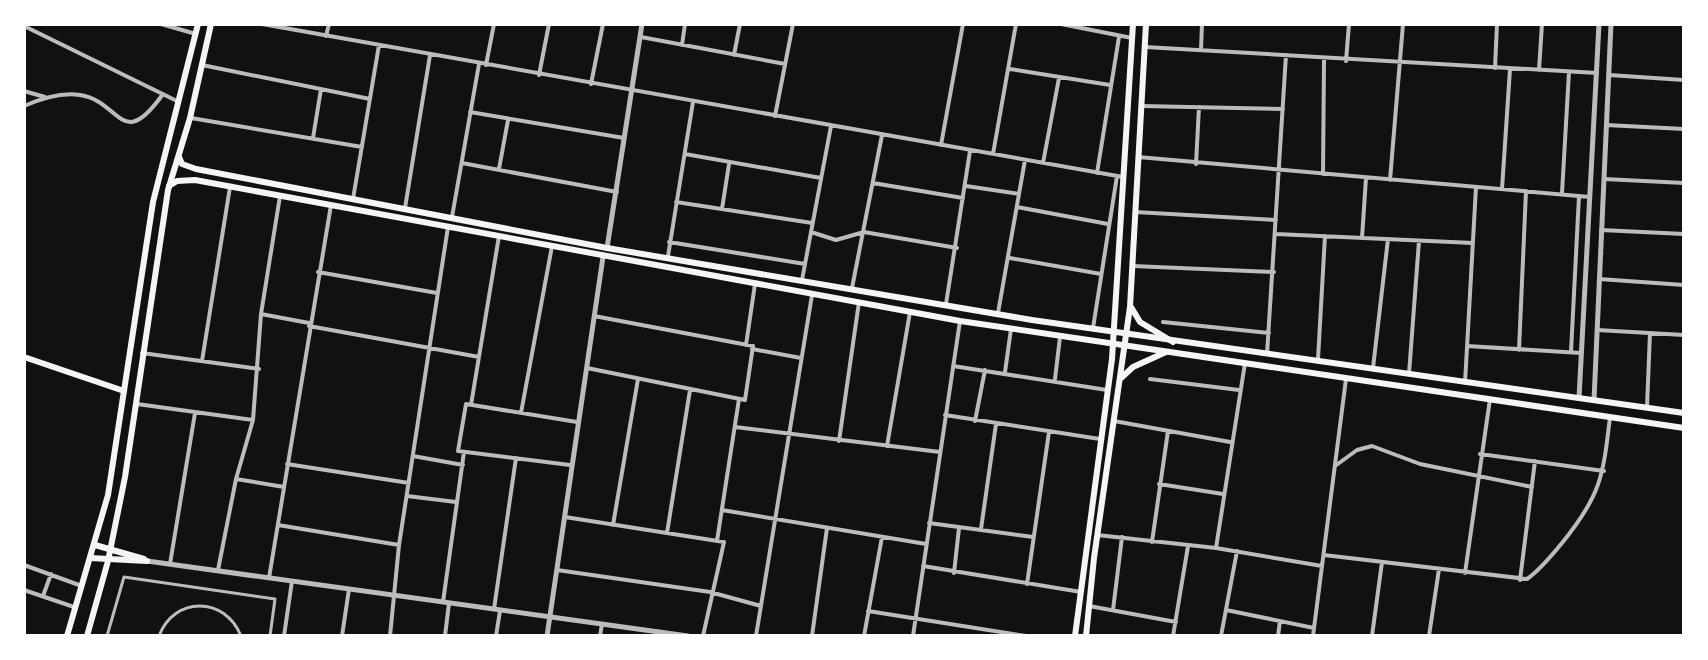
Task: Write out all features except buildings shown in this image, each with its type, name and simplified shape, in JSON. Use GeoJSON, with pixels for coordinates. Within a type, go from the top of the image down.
{"type":"FeatureCollection","features":[{"type":"Feature","properties":{"kind":"main road"},"geometry":{"type":"LineString","coordinates":[[67,636],[113,473],[151,212],[198,24]]}},
{"type":"Feature","properties":{"kind":"main road"},"geometry":{"type":"LineString","coordinates":[[87,636],[108,561],[129,453],[141,353],[169,186],[190,118],[211,24]]}},
{"type":"Feature","properties":{"kind":"main road"},"geometry":{"type":"LineString","coordinates":[[1086,636],[1090,558],[1113,344],[1120,176],[1133,24]]}},
{"type":"Feature","properties":{"kind":"main road"},"geometry":{"type":"LineString","coordinates":[[1075,636],[1081,592],[1097,535],[1130,304],[1146,24]]}},
{"type":"Feature","properties":{"kind":"main road"},"geometry":{"type":"LineString","coordinates":[[179,157],[182,164],[196,169],[607,248],[1113,333],[1684,413]]}},
{"type":"Feature","properties":{"kind":"main road"},"geometry":{"type":"LineString","coordinates":[[195,180],[196,169]]}},
{"type":"Feature","properties":{"kind":"main road"},"geometry":{"type":"LineString","coordinates":[[169,186],[177,181],[195,180],[960,321],[1684,428]]}},
{"type":"Feature","properties":{"kind":"main road"},"geometry":{"type":"LineString","coordinates":[[770,286],[771,274]]}},
{"type":"Feature","properties":{"kind":"main road"},"geometry":{"type":"LineString","coordinates":[[1130,304],[1140,322],[1173,342]]}},
{"type":"Feature","properties":{"kind":"main road"},"geometry":{"type":"LineString","coordinates":[[1120,379],[1135,366],[1166,352]]}},
{"type":"Feature","properties":{"kind":"main road"},"geometry":{"type":"LineString","coordinates":[[24,357],[124,391]]}},
{"type":"Feature","properties":{"kind":"main road"},"geometry":{"type":"LineString","coordinates":[[1396,387],[1398,374]]}},
{"type":"Feature","properties":{"kind":"main road"},"geometry":{"type":"LineString","coordinates":[[1623,419],[1627,409],[1625,404]]}},
{"type":"Feature","properties":{"kind":"main road"},"geometry":{"type":"LineString","coordinates":[[95,545],[147,561]]}},
{"type":"Feature","properties":{"kind":"main road"},"geometry":{"type":"LineString","coordinates":[[90,558],[147,561]]}},
{"type":"Feature","properties":{"kind":"street"},"geometry":{"type":"LineString","coordinates":[[161,24],[196,34]]}},
{"type":"Feature","properties":{"kind":"street"},"geometry":{"type":"LineString","coordinates":[[262,24],[1120,176],[1108,224],[1093,329]]}},
{"type":"Feature","properties":{"kind":"street"},"geometry":{"type":"LineString","coordinates":[[326,36],[329,24]]}},
{"type":"Feature","properties":{"kind":"street"},"geometry":{"type":"LineString","coordinates":[[486,65],[494,24]]}},
{"type":"Feature","properties":{"kind":"street"},"geometry":{"type":"LineString","coordinates":[[539,75],[549,24]]}},
{"type":"Feature","properties":{"kind":"street"},"geometry":{"type":"LineString","coordinates":[[591,84],[603,24]]}},
{"type":"Feature","properties":{"kind":"street"},"geometry":{"type":"LineString","coordinates":[[607,248],[634,92],[642,24]]}},
{"type":"Feature","properties":{"kind":"street"},"geometry":{"type":"LineString","coordinates":[[682,45],[685,24]]}},
{"type":"Feature","properties":{"kind":"street"},"geometry":{"type":"LineString","coordinates":[[734,55],[740,24]]}},
{"type":"Feature","properties":{"kind":"street"},"geometry":{"type":"LineString","coordinates":[[775,117],[793,24]]}},
{"type":"Feature","properties":{"kind":"street"},"geometry":{"type":"LineString","coordinates":[[941,145],[963,24]]}},
{"type":"Feature","properties":{"kind":"street"},"geometry":{"type":"LineString","coordinates":[[993,154],[1016,24]]}},
{"type":"Feature","properties":{"kind":"street"},"geometry":{"type":"LineString","coordinates":[[1061,24],[1132,38]]}},
{"type":"Feature","properties":{"kind":"street"},"geometry":{"type":"LineString","coordinates":[[1106,32],[1107,24]]}},
{"type":"Feature","properties":{"kind":"street"},"geometry":{"type":"LineString","coordinates":[[1201,50],[1202,24]]}},
{"type":"Feature","properties":{"kind":"street"},"geometry":{"type":"LineString","coordinates":[[1346,61],[1349,24]]}},
{"type":"Feature","properties":{"kind":"street"},"geometry":{"type":"LineString","coordinates":[[1390,180],[1403,24]]}},
{"type":"Feature","properties":{"kind":"street"},"geometry":{"type":"LineString","coordinates":[[1495,68],[1497,24]]}},
{"type":"Feature","properties":{"kind":"street"},"geometry":{"type":"LineString","coordinates":[[1539,70],[1542,24]]}},
{"type":"Feature","properties":{"kind":"street"},"geometry":{"type":"LineString","coordinates":[[1579,398],[1599,24]]}},
{"type":"Feature","properties":{"kind":"street"},"geometry":{"type":"LineString","coordinates":[[1594,400],[1611,24]]}},
{"type":"Feature","properties":{"kind":"street"},"geometry":{"type":"LineString","coordinates":[[24,26],[179,102]]}},
{"type":"Feature","properties":{"kind":"street"},"geometry":{"type":"LineString","coordinates":[[641,37],[785,64]]}},
{"type":"Feature","properties":{"kind":"street"},"geometry":{"type":"LineString","coordinates":[[1097,173],[1119,37]]}},
{"type":"Feature","properties":{"kind":"street"},"geometry":{"type":"LineString","coordinates":[[353,199],[379,45]]}},
{"type":"Feature","properties":{"kind":"street"},"geometry":{"type":"LineString","coordinates":[[1144,47],[1324,60],[1597,73]]}},
{"type":"Feature","properties":{"kind":"street"},"geometry":{"type":"LineString","coordinates":[[405,208],[430,55]]}},
{"type":"Feature","properties":{"kind":"street"},"geometry":{"type":"LineString","coordinates":[[1267,354],[1286,55]]}},
{"type":"Feature","properties":{"kind":"street"},"geometry":{"type":"LineString","coordinates":[[1323,174],[1324,60]]}},
{"type":"Feature","properties":{"kind":"street"},"geometry":{"type":"LineString","coordinates":[[452,217],[479,64]]}},
{"type":"Feature","properties":{"kind":"street"},"geometry":{"type":"LineString","coordinates":[[202,65],[370,99]]}},
{"type":"Feature","properties":{"kind":"street"},"geometry":{"type":"LineString","coordinates":[[1010,69],[1110,85]]}},
{"type":"Feature","properties":{"kind":"street"},"geometry":{"type":"LineString","coordinates":[[1502,189],[1510,69]]}},
{"type":"Feature","properties":{"kind":"street"},"geometry":{"type":"LineString","coordinates":[[1562,194],[1569,72]]}},
{"type":"Feature","properties":{"kind":"street"},"geometry":{"type":"LineString","coordinates":[[1609,75],[1684,80]]}},
{"type":"Feature","properties":{"kind":"street"},"geometry":{"type":"LineString","coordinates":[[1043,163],[1059,78]]}},
{"type":"Feature","properties":{"kind":"street"},"geometry":{"type":"LineString","coordinates":[[313,139],[321,89]]}},
{"type":"Feature","properties":{"kind":"street"},"geometry":{"type":"LineString","coordinates":[[24,91],[48,98]]}},
{"type":"Feature","properties":{"kind":"street"},"geometry":{"type":"LineString","coordinates":[[24,106],[48,98],[79,94],[124,120],[136,122],[147,116],[163,94]]}},
{"type":"Feature","properties":{"kind":"street"},"geometry":{"type":"LineString","coordinates":[[668,256],[693,102]]}},
{"type":"Feature","properties":{"kind":"street"},"geometry":{"type":"LineString","coordinates":[[1142,106],[1283,109]]}},
{"type":"Feature","properties":{"kind":"street"},"geometry":{"type":"LineString","coordinates":[[1196,164],[1199,107]]}},
{"type":"Feature","properties":{"kind":"street"},"geometry":{"type":"LineString","coordinates":[[470,112],[626,138]]}},
{"type":"Feature","properties":{"kind":"street"},"geometry":{"type":"LineString","coordinates":[[190,118],[362,147]]}},
{"type":"Feature","properties":{"kind":"street"},"geometry":{"type":"LineString","coordinates":[[499,170],[508,120]]}},
{"type":"Feature","properties":{"kind":"street"},"geometry":{"type":"LineString","coordinates":[[1606,125],[1684,129]]}},
{"type":"Feature","properties":{"kind":"street"},"geometry":{"type":"LineString","coordinates":[[802,280],[831,126]]}},
{"type":"Feature","properties":{"kind":"street"},"geometry":{"type":"LineString","coordinates":[[852,288],[882,135]]}},
{"type":"Feature","properties":{"kind":"street"},"geometry":{"type":"LineString","coordinates":[[946,304],[970,151]]}},
{"type":"Feature","properties":{"kind":"street"},"geometry":{"type":"LineString","coordinates":[[684,154],[821,178]]}},
{"type":"Feature","properties":{"kind":"street"},"geometry":{"type":"LineString","coordinates":[[1592,155],[1605,155]]}},
{"type":"Feature","properties":{"kind":"street"},"geometry":{"type":"LineString","coordinates":[[1138,157],[1590,197]]}},
{"type":"Feature","properties":{"kind":"street"},"geometry":{"type":"LineString","coordinates":[[998,313],[1025,160]]}},
{"type":"Feature","properties":{"kind":"street"},"geometry":{"type":"LineString","coordinates":[[462,163],[617,192]]}},
{"type":"Feature","properties":{"kind":"street"},"geometry":{"type":"LineString","coordinates":[[722,209],[729,164]]}},
{"type":"Feature","properties":{"kind":"street"},"geometry":{"type":"LineString","coordinates":[[1362,238],[1366,178]]}},
{"type":"Feature","properties":{"kind":"street"},"geometry":{"type":"LineString","coordinates":[[1604,179],[1684,183]]}},
{"type":"Feature","properties":{"kind":"street"},"geometry":{"type":"LineString","coordinates":[[873,183],[963,198]]}},
{"type":"Feature","properties":{"kind":"street"},"geometry":{"type":"LineString","coordinates":[[965,185],[1019,194]]}},
{"type":"Feature","properties":{"kind":"street"},"geometry":{"type":"LineString","coordinates":[[202,361],[230,187]]}},
{"type":"Feature","properties":{"kind":"street"},"geometry":{"type":"LineString","coordinates":[[1465,383],[1476,187]]}},
{"type":"Feature","properties":{"kind":"street"},"geometry":{"type":"LineString","coordinates":[[1519,350],[1526,191]]}},
{"type":"Feature","properties":{"kind":"street"},"geometry":{"type":"LineString","coordinates":[[218,570],[236,479],[253,420],[261,314],[280,196]]}},
{"type":"Feature","properties":{"kind":"street"},"geometry":{"type":"LineString","coordinates":[[1571,352],[1579,196]]}},
{"type":"Feature","properties":{"kind":"street"},"geometry":{"type":"LineString","coordinates":[[676,202],[812,223]]}},
{"type":"Feature","properties":{"kind":"street"},"geometry":{"type":"LineString","coordinates":[[269,578],[331,204]]}},
{"type":"Feature","properties":{"kind":"street"},"geometry":{"type":"LineString","coordinates":[[1017,207],[1108,224]]}},
{"type":"Feature","properties":{"kind":"street"},"geometry":{"type":"LineString","coordinates":[[1135,212],[1277,220]]}},
{"type":"Feature","properties":{"kind":"street"},"geometry":{"type":"LineString","coordinates":[[390,636],[399,545],[448,226]]}},
{"type":"Feature","properties":{"kind":"street"},"geometry":{"type":"LineString","coordinates":[[1601,230],[1684,234]]}},
{"type":"Feature","properties":{"kind":"street"},"geometry":{"type":"LineString","coordinates":[[811,232],[836,240],[864,232],[957,248]]}},
{"type":"Feature","properties":{"kind":"street"},"geometry":{"type":"LineString","coordinates":[[1276,234],[1473,243]]}},
{"type":"Feature","properties":{"kind":"street"},"geometry":{"type":"LineString","coordinates":[[471,405],[499,236]]}},
{"type":"Feature","properties":{"kind":"street"},"geometry":{"type":"LineString","coordinates":[[1318,362],[1325,236]]}},
{"type":"Feature","properties":{"kind":"street"},"geometry":{"type":"LineString","coordinates":[[1373,370],[1388,239]]}},
{"type":"Feature","properties":{"kind":"street"},"geometry":{"type":"LineString","coordinates":[[1409,376],[1419,241]]}},
{"type":"Feature","properties":{"kind":"street"},"geometry":{"type":"LineString","coordinates":[[669,242],[805,264]]}},
{"type":"Feature","properties":{"kind":"street"},"geometry":{"type":"LineString","coordinates":[[521,413],[552,246]]}},
{"type":"Feature","properties":{"kind":"street"},"geometry":{"type":"LineString","coordinates":[[547,636],[603,257]]}},
{"type":"Feature","properties":{"kind":"street"},"geometry":{"type":"LineString","coordinates":[[1010,258],[1101,274]]}},
{"type":"Feature","properties":{"kind":"street"},"geometry":{"type":"LineString","coordinates":[[1133,266],[1274,272]]}},
{"type":"Feature","properties":{"kind":"street"},"geometry":{"type":"LineString","coordinates":[[318,272],[437,293]]}},
{"type":"Feature","properties":{"kind":"street"},"geometry":{"type":"LineString","coordinates":[[1599,279],[1684,285]]}},
{"type":"Feature","properties":{"kind":"street"},"geometry":{"type":"LineString","coordinates":[[746,345],[755,284]]}},
{"type":"Feature","properties":{"kind":"street"},"geometry":{"type":"LineString","coordinates":[[756,636],[812,294]]}},
{"type":"Feature","properties":{"kind":"street"},"geometry":{"type":"LineString","coordinates":[[839,441],[859,302]]}},
{"type":"Feature","properties":{"kind":"street"},"geometry":{"type":"LineString","coordinates":[[887,446],[910,312]]}},
{"type":"Feature","properties":{"kind":"street"},"geometry":{"type":"LineString","coordinates":[[261,314],[479,357]]}},
{"type":"Feature","properties":{"kind":"street"},"geometry":{"type":"LineString","coordinates":[[594,316],[801,358]]}},
{"type":"Feature","properties":{"kind":"street"},"geometry":{"type":"LineString","coordinates":[[913,636],[960,321]]}},
{"type":"Feature","properties":{"kind":"street"},"geometry":{"type":"LineString","coordinates":[[1163,322],[1269,333]]}},
{"type":"Feature","properties":{"kind":"street"},"geometry":{"type":"LineString","coordinates":[[1005,372],[1011,329]]}},
{"type":"Feature","properties":{"kind":"street"},"geometry":{"type":"LineString","coordinates":[[1597,330],[1684,335]]}},
{"type":"Feature","properties":{"kind":"street"},"geometry":{"type":"LineString","coordinates":[[1647,407],[1650,333]]}},
{"type":"Feature","properties":{"kind":"street"},"geometry":{"type":"LineString","coordinates":[[1055,379],[1060,337]]}},
{"type":"Feature","properties":{"kind":"street"},"geometry":{"type":"LineString","coordinates":[[1467,346],[1581,353]]}},
{"type":"Feature","properties":{"kind":"street"},"geometry":{"type":"LineString","coordinates":[[586,368],[745,400],[752,349]]}},
{"type":"Feature","properties":{"kind":"street"},"geometry":{"type":"LineString","coordinates":[[141,353],[259,369]]}},
{"type":"Feature","properties":{"kind":"street"},"geometry":{"type":"LineString","coordinates":[[1216,548],[1245,363]]}},
{"type":"Feature","properties":{"kind":"street"},"geometry":{"type":"LineString","coordinates":[[953,366],[1055,379],[1107,390]]}},
{"type":"Feature","properties":{"kind":"street"},"geometry":{"type":"LineString","coordinates":[[975,421],[985,370]]}},
{"type":"Feature","properties":{"kind":"street"},"geometry":{"type":"LineString","coordinates":[[613,525],[638,379]]}},
{"type":"Feature","properties":{"kind":"street"},"geometry":{"type":"LineString","coordinates":[[1150,379],[1239,390]]}},
{"type":"Feature","properties":{"kind":"street"},"geometry":{"type":"LineString","coordinates":[[1313,636],[1346,379]]}},
{"type":"Feature","properties":{"kind":"street"},"geometry":{"type":"LineString","coordinates":[[667,533],[690,389]]}},
{"type":"Feature","properties":{"kind":"street"},"geometry":{"type":"LineString","coordinates":[[717,541],[739,399]]}},
{"type":"Feature","properties":{"kind":"street"},"geometry":{"type":"LineString","coordinates":[[1465,573],[1490,399]]}},
{"type":"Feature","properties":{"kind":"street"},"geometry":{"type":"LineString","coordinates":[[134,404],[253,420]]}},
{"type":"Feature","properties":{"kind":"street"},"geometry":{"type":"LineString","coordinates":[[570,465],[458,451],[466,404],[577,422]]}},
{"type":"Feature","properties":{"kind":"street"},"geometry":{"type":"LineString","coordinates":[[170,564],[195,413]]}},
{"type":"Feature","properties":{"kind":"street"},"geometry":{"type":"LineString","coordinates":[[945,415],[1103,439]]}},
{"type":"Feature","properties":{"kind":"street"},"geometry":{"type":"LineString","coordinates":[[1324,555],[1520,580],[1536,573],[1586,513],[1604,471],[1610,417]]}},
{"type":"Feature","properties":{"kind":"street"},"geometry":{"type":"LineString","coordinates":[[1114,421],[1231,442]]}},
{"type":"Feature","properties":{"kind":"street"},"geometry":{"type":"LineString","coordinates":[[981,529],[996,424]]}},
{"type":"Feature","properties":{"kind":"street"},"geometry":{"type":"LineString","coordinates":[[735,427],[940,452]]}},
{"type":"Feature","properties":{"kind":"street"},"geometry":{"type":"LineString","coordinates":[[1152,542],[1168,431]]}},
{"type":"Feature","properties":{"kind":"street"},"geometry":{"type":"LineString","coordinates":[[1027,584],[1049,432]]}},
{"type":"Feature","properties":{"kind":"street"},"geometry":{"type":"LineString","coordinates":[[1335,466],[1357,450],[1372,446],[1420,464],[1532,487]]}},
{"type":"Feature","properties":{"kind":"street"},"geometry":{"type":"LineString","coordinates":[[445,636],[456,502],[464,452]]}},
{"type":"Feature","properties":{"kind":"street"},"geometry":{"type":"LineString","coordinates":[[1480,454],[1604,471]]}},
{"type":"Feature","properties":{"kind":"street"},"geometry":{"type":"LineString","coordinates":[[413,456],[463,465]]}},
{"type":"Feature","properties":{"kind":"street"},"geometry":{"type":"LineString","coordinates":[[496,636],[516,458]]}},
{"type":"Feature","properties":{"kind":"street"},"geometry":{"type":"LineString","coordinates":[[1520,580],[1535,461]]}},
{"type":"Feature","properties":{"kind":"street"},"geometry":{"type":"LineString","coordinates":[[287,464],[409,483]]}},
{"type":"Feature","properties":{"kind":"street"},"geometry":{"type":"LineString","coordinates":[[236,479],[284,487]]}},
{"type":"Feature","properties":{"kind":"street"},"geometry":{"type":"LineString","coordinates":[[1159,484],[1223,494]]}},
{"type":"Feature","properties":{"kind":"street"},"geometry":{"type":"LineString","coordinates":[[407,496],[456,502]]}},
{"type":"Feature","properties":{"kind":"street"},"geometry":{"type":"LineString","coordinates":[[722,510],[926,544]]}},
{"type":"Feature","properties":{"kind":"street"},"geometry":{"type":"LineString","coordinates":[[563,517],[724,542],[717,584],[710,592],[703,636]]}},
{"type":"Feature","properties":{"kind":"street"},"geometry":{"type":"LineString","coordinates":[[929,523],[1033,537]]}},
{"type":"Feature","properties":{"kind":"street"},"geometry":{"type":"LineString","coordinates":[[278,525],[399,545]]}},
{"type":"Feature","properties":{"kind":"street"},"geometry":{"type":"LineString","coordinates":[[954,573],[959,527]]}},
{"type":"Feature","properties":{"kind":"street"},"geometry":{"type":"LineString","coordinates":[[812,636],[827,528]]}},
{"type":"Feature","properties":{"kind":"street"},"geometry":{"type":"LineString","coordinates":[[1097,535],[1216,548],[1322,566]]}},
{"type":"Feature","properties":{"kind":"street"},"geometry":{"type":"LineString","coordinates":[[864,636],[882,537]]}},
{"type":"Feature","properties":{"kind":"street"},"geometry":{"type":"LineString","coordinates":[[1113,610],[1122,537]]}},
{"type":"Feature","properties":{"kind":"street"},"geometry":{"type":"LineString","coordinates":[[1173,636],[1188,546]]}},
{"type":"Feature","properties":{"kind":"street"},"geometry":{"type":"LineString","coordinates":[[1221,636],[1237,551]]}},
{"type":"Feature","properties":{"kind":"street"},"geometry":{"type":"LineString","coordinates":[[147,561],[688,636]]}},
{"type":"Feature","properties":{"kind":"street"},"geometry":{"type":"LineString","coordinates":[[1372,636],[1382,562]]}},
{"type":"Feature","properties":{"kind":"street"},"geometry":{"type":"LineString","coordinates":[[24,565],[79,585]]}},
{"type":"Feature","properties":{"kind":"street"},"geometry":{"type":"LineString","coordinates":[[923,566],[1081,592]]}},
{"type":"Feature","properties":{"kind":"street"},"geometry":{"type":"LineString","coordinates":[[555,569],[710,592],[762,606]]}},
{"type":"Feature","properties":{"kind":"street"},"geometry":{"type":"LineString","coordinates":[[1429,636],[1439,569]]}},
{"type":"Feature","properties":{"kind":"street"},"geometry":{"type":"LineString","coordinates":[[43,596],[51,574]]}},
{"type":"Feature","properties":{"kind":"street"},"geometry":{"type":"LineString","coordinates":[[107,636],[124,577],[275,599],[270,636]]}},
{"type":"Feature","properties":{"kind":"street"},"geometry":{"type":"LineString","coordinates":[[284,636],[292,581]]}},
{"type":"Feature","properties":{"kind":"street"},"geometry":{"type":"LineString","coordinates":[[342,636],[349,589]]}},
{"type":"Feature","properties":{"kind":"street"},"geometry":{"type":"LineString","coordinates":[[24,590],[74,607]]}},
{"type":"Feature","properties":{"kind":"street"},"geometry":{"type":"LineString","coordinates":[[159,636],[172,615],[200,605],[226,615],[241,636]]}},
{"type":"Feature","properties":{"kind":"street"},"geometry":{"type":"LineString","coordinates":[[1089,606],[1176,622]]}},
{"type":"Feature","properties":{"kind":"street"},"geometry":{"type":"LineString","coordinates":[[1226,610],[1314,629]]}},
{"type":"Feature","properties":{"kind":"street"},"geometry":{"type":"LineString","coordinates":[[868,611],[1026,636]]}},
{"type":"Feature","properties":{"kind":"street"},"geometry":{"type":"LineString","coordinates":[[1278,636],[1280,621]]}},
{"type":"Feature","properties":{"kind":"street"},"geometry":{"type":"LineString","coordinates":[[600,636],[602,624]]}}]}
